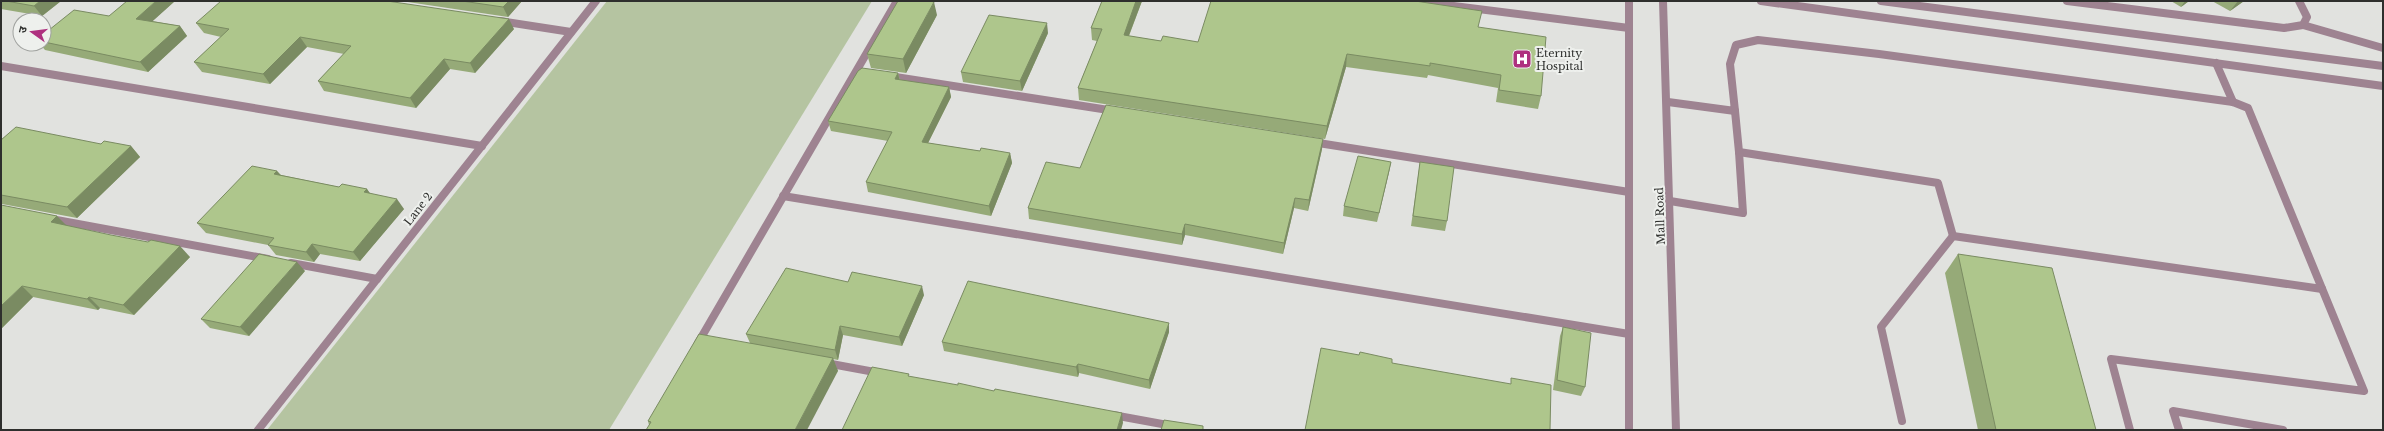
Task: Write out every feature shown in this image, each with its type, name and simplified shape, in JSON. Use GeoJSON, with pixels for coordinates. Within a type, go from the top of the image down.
{"type":"FeatureCollection","features":[{"type":"Feature","properties":{"kind":"street","name":"Lane 2"},"geometry":{"type":"LineString","coordinates":[[258,430],[596,1]]}},
{"type":"Feature","properties":{"kind":"street"},"geometry":{"type":"LineString","coordinates":[[692,353],[897,1]]}},
{"type":"Feature","properties":{"kind":"street"},"geometry":{"type":"LineString","coordinates":[[1414,1],[1629,28]]}},
{"type":"Feature","properties":{"kind":"street"},"geometry":{"type":"LineString","coordinates":[[1629,1],[1630,430]]}},
{"type":"Feature","properties":{"kind":"street","name":"Mall Road"},"geometry":{"type":"LineString","coordinates":[[1663,1],[1668,102],[1676,430]]}},
{"type":"Feature","properties":{"kind":"street"},"geometry":{"type":"LineString","coordinates":[[1761,1],[2383,86]]}},
{"type":"Feature","properties":{"kind":"street"},"geometry":{"type":"LineString","coordinates":[[1881,1],[1901,2],[2383,66]]}},
{"type":"Feature","properties":{"kind":"street"},"geometry":{"type":"LineString","coordinates":[[2067,1],[2284,28],[2303,25],[2383,48]]}},
{"type":"Feature","properties":{"kind":"street"},"geometry":{"type":"LineString","coordinates":[[2299,1],[2307,17],[2303,25]]}},
{"type":"Feature","properties":{"kind":"street"},"geometry":{"type":"LineString","coordinates":[[494,20],[571,32]]}},
{"type":"Feature","properties":{"kind":"street"},"geometry":{"type":"LineString","coordinates":[[1670,201],[1743,213],[1739,152],[1730,64],[1736,45],[1758,40],[1894,56],[2233,102],[2248,108],[2364,391],[2111,359],[2130,430]]}},
{"type":"Feature","properties":{"kind":"street"},"geometry":{"type":"LineString","coordinates":[[2216,63],[2233,102]]}},
{"type":"Feature","properties":{"kind":"street"},"geometry":{"type":"LineString","coordinates":[[1,66],[482,146]]}},
{"type":"Feature","properties":{"kind":"street"},"geometry":{"type":"LineString","coordinates":[[857,71],[868,72]]}},
{"type":"Feature","properties":{"kind":"street"},"geometry":{"type":"LineString","coordinates":[[884,75],[1126,113]]}},
{"type":"Feature","properties":{"kind":"street"},"geometry":{"type":"LineString","coordinates":[[1668,102],[1735,111]]}},
{"type":"Feature","properties":{"kind":"street"},"geometry":{"type":"LineString","coordinates":[[1306,141],[1629,192]]}},
{"type":"Feature","properties":{"kind":"street"},"geometry":{"type":"LineString","coordinates":[[1739,152],[1938,183],[1953,236]]}},
{"type":"Feature","properties":{"kind":"street"},"geometry":{"type":"LineString","coordinates":[[783,196],[1629,334]]}},
{"type":"Feature","properties":{"kind":"street"},"geometry":{"type":"LineString","coordinates":[[40,217],[377,279]]}},
{"type":"Feature","properties":{"kind":"street"},"geometry":{"type":"LineString","coordinates":[[1953,236],[2322,289]]}},
{"type":"Feature","properties":{"kind":"street"},"geometry":{"type":"LineString","coordinates":[[1902,421],[1881,327],[1953,236]]}},
{"type":"Feature","properties":{"kind":"street"},"geometry":{"type":"LineString","coordinates":[[699,340],[712,342]]}},
{"type":"Feature","properties":{"kind":"street"},"geometry":{"type":"LineString","coordinates":[[820,362],[890,375]]}},
{"type":"Feature","properties":{"kind":"street"},"geometry":{"type":"LineString","coordinates":[[2179,430],[2173,411],[2282,430]]}},
{"type":"Feature","properties":{"kind":"street"},"geometry":{"type":"LineString","coordinates":[[1101,413],[1180,427]]}},
{"type":"Feature","properties":{"kind":"green space"},"geometry":{"type":"Polygon","coordinates":[[[607,1],[872,1],[609,430],[267,430],[607,1]]]}},
{"type":"Feature","properties":{"kind":"building"},"geometry":{"type":"Polygon","coordinates":[[[6,1],[40,1],[34,6],[6,1]]]}},
{"type":"Feature","properties":{"kind":"building"},"geometry":{"type":"Polygon","coordinates":[[[127,1],[156,1],[136,19],[180,26],[140,62],[52,44],[52,28],[74,10],[109,16],[127,1]]]}},
{"type":"Feature","properties":{"kind":"building"},"geometry":{"type":"Polygon","coordinates":[[[221,1],[387,1],[509,19],[470,63],[444,59],[410,98],[318,81],[351,46],[300,37],[263,74],[194,62],[229,29],[196,23],[221,1]]]}},
{"type":"Feature","properties":{"kind":"building"},"geometry":{"type":"Polygon","coordinates":[[[462,1],[509,1],[503,7],[462,1]]]}},
{"type":"Feature","properties":{"kind":"building"},"geometry":{"type":"Polygon","coordinates":[[[898,1],[934,2],[903,59],[867,54],[898,1]]]}},
{"type":"Feature","properties":{"kind":"building"},"geometry":{"type":"Polygon","coordinates":[[[1102,1],[1136,1],[1124,35],[1161,41],[1163,36],[1198,42],[1211,1],[1415,1],[1482,11],[1478,27],[1546,37],[1541,96],[1499,90],[1501,75],[1430,63],[1430,66],[1347,54],[1327,126],[1078,88],[1102,29],[1091,28],[1102,1]]]}},
{"type":"Feature","properties":{"kind":"building"},"geometry":{"type":"Polygon","coordinates":[[[989,15],[1047,23],[1020,81],[961,72],[989,15]]]}},
{"type":"Feature","properties":{"kind":"building"},"geometry":{"type":"Polygon","coordinates":[[[862,68],[898,73],[895,79],[949,87],[922,142],[980,151],[981,148],[1010,153],[989,206],[866,182],[892,132],[828,121],[858,71],[862,68]]]}},
{"type":"Feature","properties":{"kind":"building"},"geometry":{"type":"Polygon","coordinates":[[[1106,105],[1323,139],[1309,200],[1295,198],[1284,243],[1185,224],[1182,234],[1028,208],[1046,162],[1080,168],[1106,105]]]}},
{"type":"Feature","properties":{"kind":"building"},"geometry":{"type":"Polygon","coordinates":[[[16,127],[101,144],[104,141],[131,146],[67,207],[1,195],[1,140],[16,127]]]}},
{"type":"Feature","properties":{"kind":"building"},"geometry":{"type":"Polygon","coordinates":[[[1358,156],[1391,162],[1379,213],[1344,206],[1358,156]]]}},
{"type":"Feature","properties":{"kind":"building"},"geometry":{"type":"Polygon","coordinates":[[[1420,162],[1454,167],[1447,221],[1413,216],[1420,162]]]}},
{"type":"Feature","properties":{"kind":"building"},"geometry":{"type":"Polygon","coordinates":[[[252,166],[277,171],[274,174],[339,187],[342,184],[367,189],[364,192],[397,199],[353,252],[312,244],[306,252],[268,245],[274,238],[197,223],[252,166]]]}},
{"type":"Feature","properties":{"kind":"building"},"geometry":{"type":"Polygon","coordinates":[[[1,205],[57,216],[51,222],[148,242],[151,240],[180,246],[123,305],[89,297],[87,299],[22,286],[1,306],[1,205]]]}},
{"type":"Feature","properties":{"kind":"building"},"geometry":{"type":"Polygon","coordinates":[[[259,254],[297,262],[240,327],[201,319],[259,254]]]}},
{"type":"Feature","properties":{"kind":"building"},"geometry":{"type":"Polygon","coordinates":[[[1958,254],[2052,268],[2096,430],[1996,430],[1958,254]]]}},
{"type":"Feature","properties":{"kind":"building"},"geometry":{"type":"Polygon","coordinates":[[[786,268],[848,282],[852,272],[922,286],[899,337],[840,326],[835,350],[746,334],[786,268]]]}},
{"type":"Feature","properties":{"kind":"building"},"geometry":{"type":"Polygon","coordinates":[[[968,281],[1169,323],[1149,380],[1078,364],[1076,367],[942,342],[968,281]]]}},
{"type":"Feature","properties":{"kind":"building"},"geometry":{"type":"Polygon","coordinates":[[[1563,327],[1591,333],[1585,387],[1557,380],[1563,327]]]}},
{"type":"Feature","properties":{"kind":"building"},"geometry":{"type":"Polygon","coordinates":[[[699,334],[833,358],[795,430],[646,430],[651,422],[648,421],[699,334]]]}},
{"type":"Feature","properties":{"kind":"building"},"geometry":{"type":"Polygon","coordinates":[[[1321,348],[1359,355],[1360,352],[1392,359],[1392,363],[1511,384],[1511,378],[1551,385],[1550,430],[1305,430],[1321,348]]]}},
{"type":"Feature","properties":{"kind":"building"},"geometry":{"type":"Polygon","coordinates":[[[872,367],[909,374],[908,376],[958,385],[958,383],[994,391],[995,389],[1122,413],[1117,430],[842,430],[872,367]]]}},
{"type":"Feature","properties":{"kind":"building"},"geometry":{"type":"Polygon","coordinates":[[[1164,420],[1203,426],[1203,430],[1161,430],[1164,420]]]}},
{"type":"Feature","properties":{"kind":"place","name":"Eternity Hospital"},"geometry":{"type":"Point","coordinates":[1522,59]}}]}
